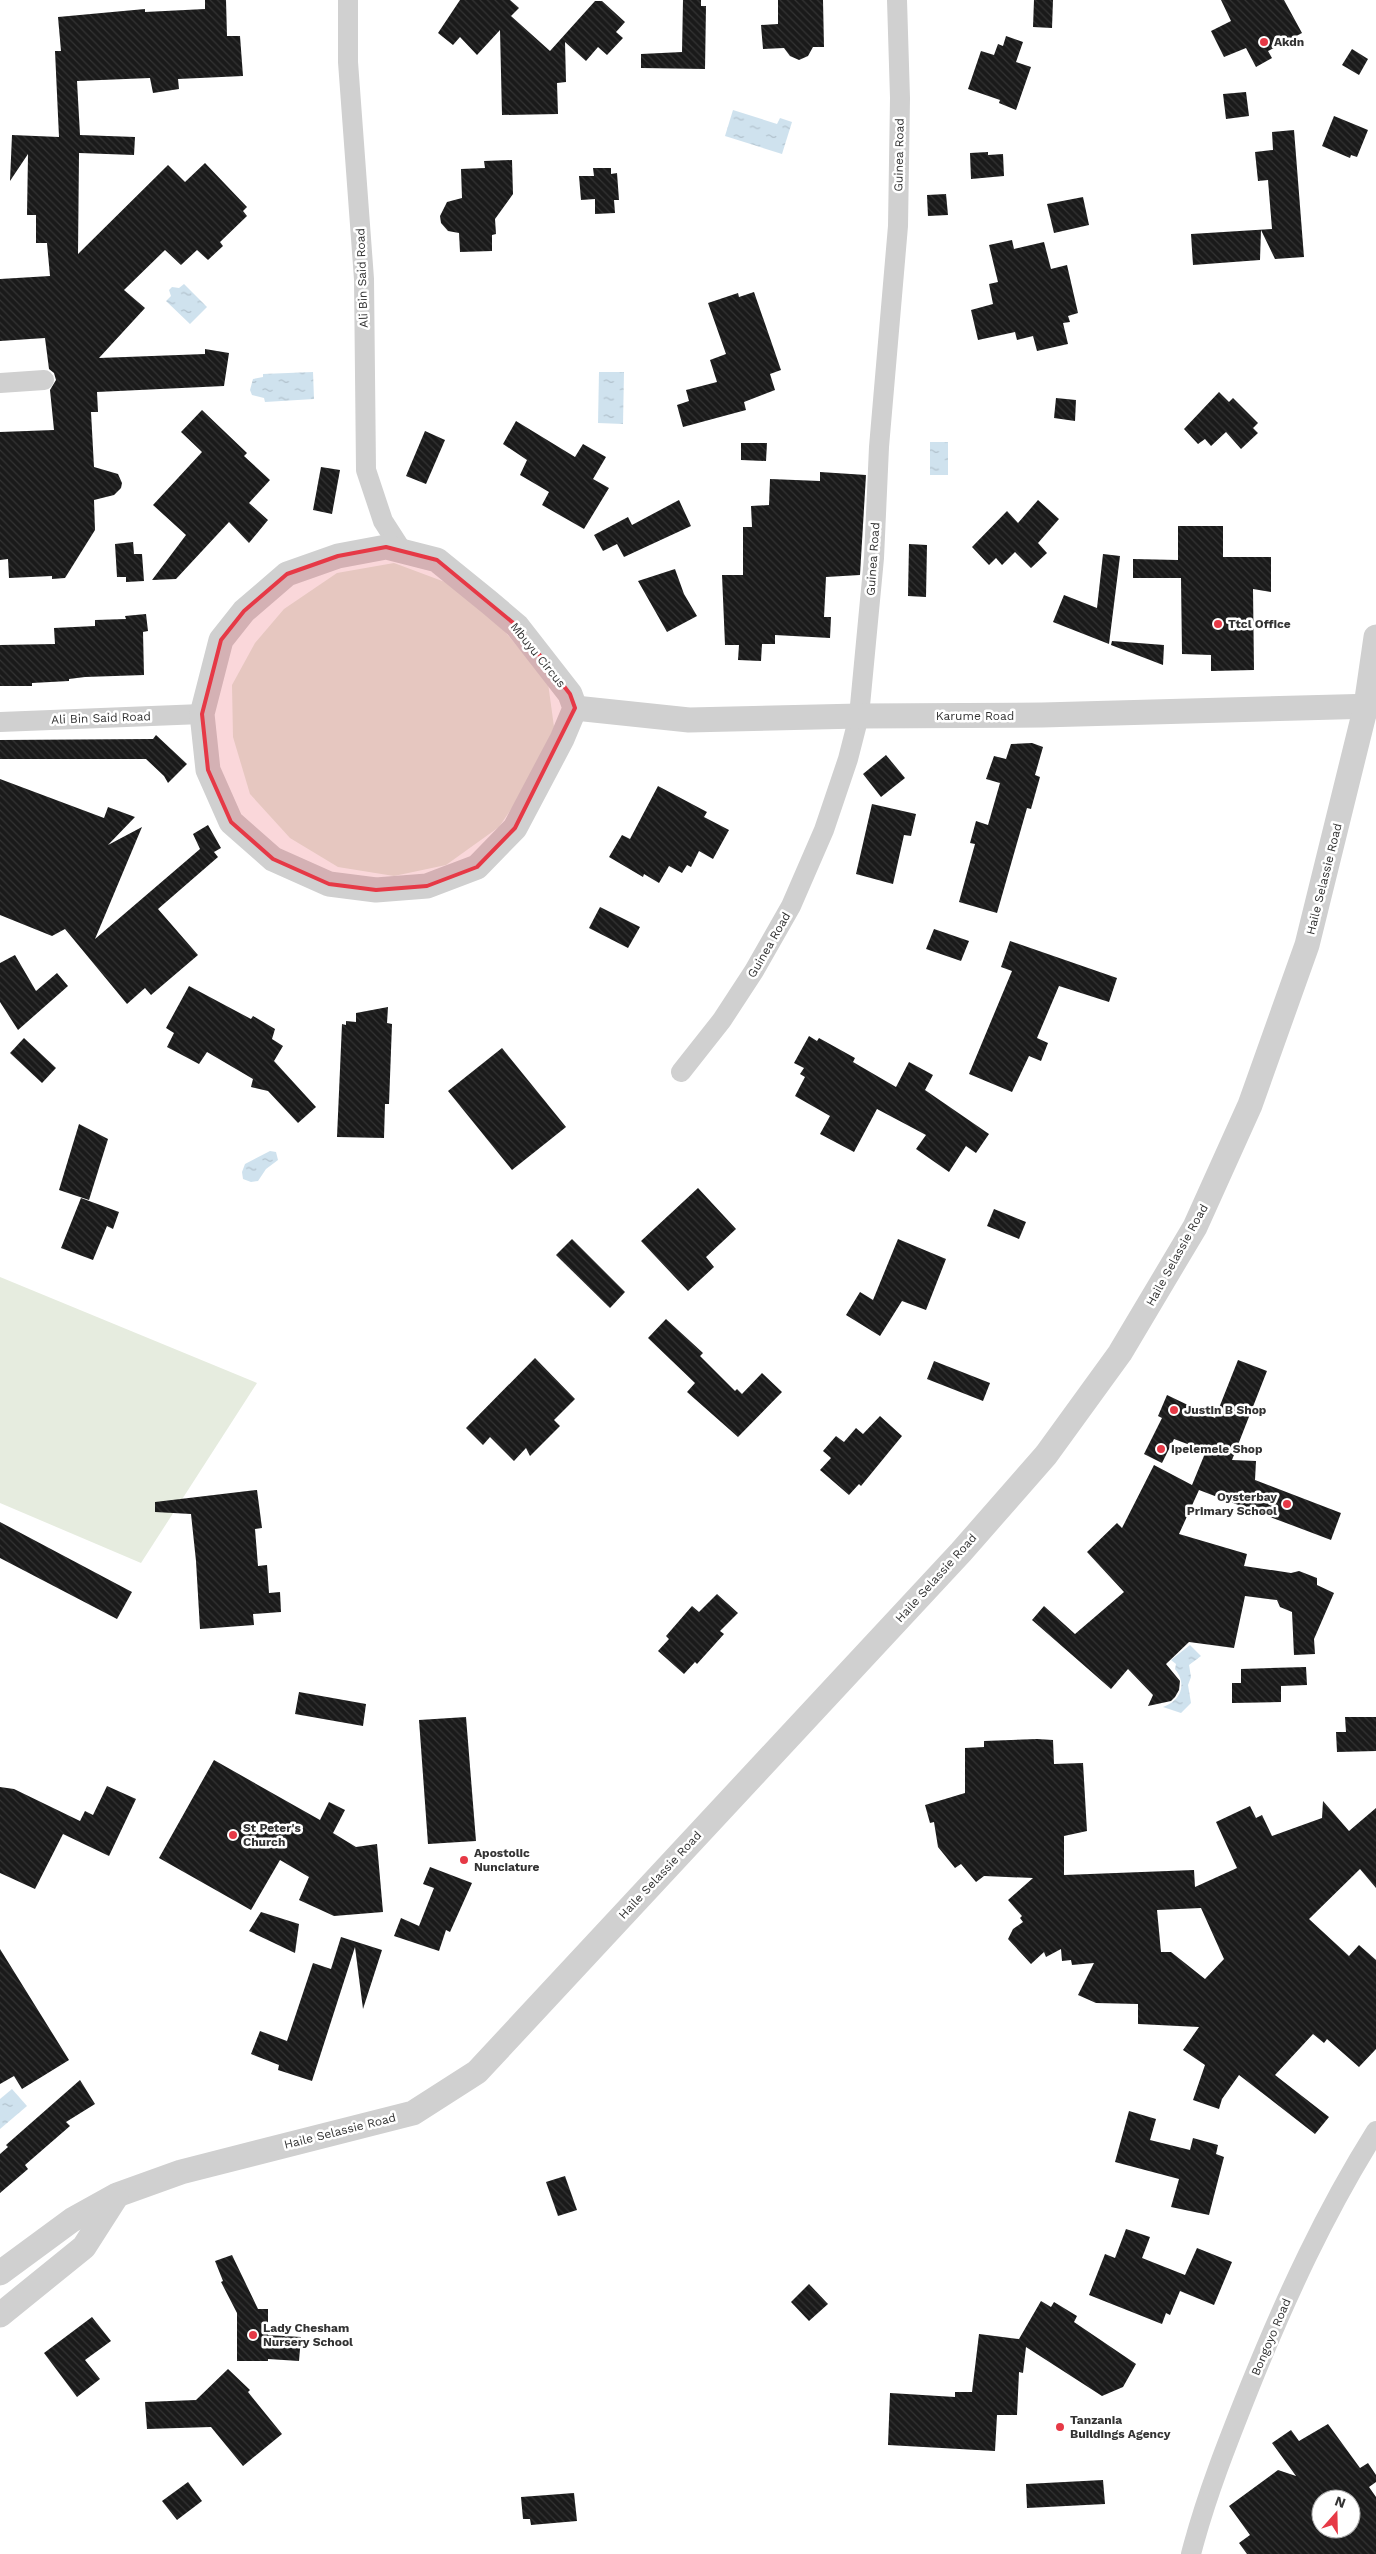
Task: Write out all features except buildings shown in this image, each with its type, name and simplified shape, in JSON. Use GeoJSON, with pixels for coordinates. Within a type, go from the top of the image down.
{"type":"FeatureCollection","features":[{"type":"Feature","properties":{"kind":"street","name":"Ali Bin Said Road"},"geometry":{"type":"LineString","coordinates":[[348,0],[348,62],[364,279],[366,470],[383,520],[401,550]]}},
{"type":"Feature","properties":{"kind":"street","name":"Guinea Road"},"geometry":{"type":"LineString","coordinates":[[681,1072],[722,1020],[754,971],[791,906],[830,814],[859,716],[874,558],[879,446],[898,226],[900,98],[896,0]]}},
{"type":"Feature","properties":{"kind":"street"},"geometry":{"type":"LineString","coordinates":[[0,383],[44,380]]}},
{"type":"Feature","properties":{"kind":"street","name":"Mbuyu Circus"},"geometry":{"type":"LineString","coordinates":[[386,547],[401,550],[437,560],[516,626],[570,694],[575,708],[562,739],[515,828],[477,867],[427,886],[376,890],[329,884],[273,858],[231,822],[208,770],[202,714],[221,640],[244,610],[287,574],[338,556],[386,547]]}},
{"type":"Feature","properties":{"kind":"street","name":"Haile Selassie Road"},"geometry":{"type":"LineString","coordinates":[[0,2273],[72,2220],[117,2195],[181,2172],[413,2113],[477,2072],[961,1552],[1046,1454],[1120,1353],[1195,1228],[1250,1105],[1307,945],[1371,706],[1376,637]]}},
{"type":"Feature","properties":{"kind":"street","name":"Karume Road"},"geometry":{"type":"LineString","coordinates":[[575,708],[689,720],[859,716],[1042,715],[1371,706]]}},
{"type":"Feature","properties":{"kind":"street","name":"Ali Bin Said Road"},"geometry":{"type":"LineString","coordinates":[[0,722],[202,714]]}},
{"type":"Feature","properties":{"kind":"street","name":"Bongoyo Road"},"geometry":{"type":"LineString","coordinates":[[1191,2554],[1202,2510],[1272,2330],[1304,2259],[1340,2188],[1376,2131]]}},
{"type":"Feature","properties":{"kind":"street"},"geometry":{"type":"LineString","coordinates":[[0,2315],[84,2247],[117,2195]]}},
{"type":"Feature","properties":{"kind":"highlighted area"},"geometry":{"type":"Polygon","coordinates":[[[386,547],[437,560],[517,626],[570,694],[575,708],[515,828],[477,867],[427,886],[376,890],[329,884],[273,859],[231,822],[208,770],[202,714],[221,640],[244,611],[287,574],[338,556],[386,547]]]}},
{"type":"Feature","properties":{"kind":"shaded area"},"geometry":{"type":"Polygon","coordinates":[[[394,563],[445,582],[496,621],[548,683],[554,727],[532,778],[499,827],[446,865],[394,876],[338,867],[290,838],[250,794],[233,737],[232,685],[255,643],[284,609],[337,573],[394,563]]]}},
{"type":"Feature","properties":{"kind":"shaded area"},"geometry":{"type":"Polygon","coordinates":[[[0,1277],[257,1383],[141,1563],[0,1503],[0,1277]]]}},
{"type":"Feature","properties":{"kind":"water"},"geometry":{"type":"Polygon","coordinates":[[[733,110],[777,124],[780,118],[792,122],[782,154],[725,136],[733,110]]]}},
{"type":"Feature","properties":{"kind":"water"},"geometry":{"type":"Polygon","coordinates":[[[184,284],[207,307],[190,324],[166,301],[171,296],[169,290],[172,287],[179,288],[184,284]]]}},
{"type":"Feature","properties":{"kind":"water"},"geometry":{"type":"Polygon","coordinates":[[[313,372],[314,399],[265,402],[264,398],[252,395],[250,390],[253,379],[263,377],[263,374],[313,372]]]}},
{"type":"Feature","properties":{"kind":"water"},"geometry":{"type":"Polygon","coordinates":[[[599,372],[624,372],[623,424],[598,423],[599,372]]]}},
{"type":"Feature","properties":{"kind":"water"},"geometry":{"type":"Polygon","coordinates":[[[930,442],[948,442],[948,475],[930,475],[930,442]]]}},
{"type":"Feature","properties":{"kind":"water"},"geometry":{"type":"Polygon","coordinates":[[[270,1151],[276,1152],[278,1160],[266,1169],[258,1181],[251,1182],[243,1179],[242,1172],[245,1164],[270,1151]]]}},
{"type":"Feature","properties":{"kind":"water"},"geometry":{"type":"Polygon","coordinates":[[[1190,1645],[1201,1656],[1189,1665],[1191,1677],[1188,1685],[1191,1703],[1181,1713],[1163,1707],[1174,1701],[1180,1692],[1181,1681],[1175,1669],[1176,1664],[1171,1660],[1190,1645]]]}},
{"type":"Feature","properties":{"kind":"water"},"geometry":{"type":"Polygon","coordinates":[[[12,2089],[27,2106],[0,2129],[0,2099],[12,2089]]]}},
{"type":"Feature","properties":{"kind":"place","name":"Akdn"},"geometry":{"type":"Point","coordinates":[1264,42]}},
{"type":"Feature","properties":{"kind":"place","name":"Ttcl Office"},"geometry":{"type":"Point","coordinates":[1218,624]}},
{"type":"Feature","properties":{"kind":"place","name":"Justin B Shop"},"geometry":{"type":"Point","coordinates":[1174,1410]}},
{"type":"Feature","properties":{"kind":"place","name":"Ipelemele Shop"},"geometry":{"type":"Point","coordinates":[1161,1449]}},
{"type":"Feature","properties":{"kind":"place","name":"Oysterbay Primary School"},"geometry":{"type":"Point","coordinates":[1287,1504]}},
{"type":"Feature","properties":{"kind":"place","name":"St Peter's Church"},"geometry":{"type":"Point","coordinates":[233,1835]}},
{"type":"Feature","properties":{"kind":"place","name":"Apostolic Nunciature"},"geometry":{"type":"Point","coordinates":[464,1860]}},
{"type":"Feature","properties":{"kind":"place","name":"Lady Chesham Nursery School"},"geometry":{"type":"Point","coordinates":[253,2335]}},
{"type":"Feature","properties":{"kind":"place","name":"Tanzania Buildings Agency"},"geometry":{"type":"Point","coordinates":[1060,2427]}}]}
